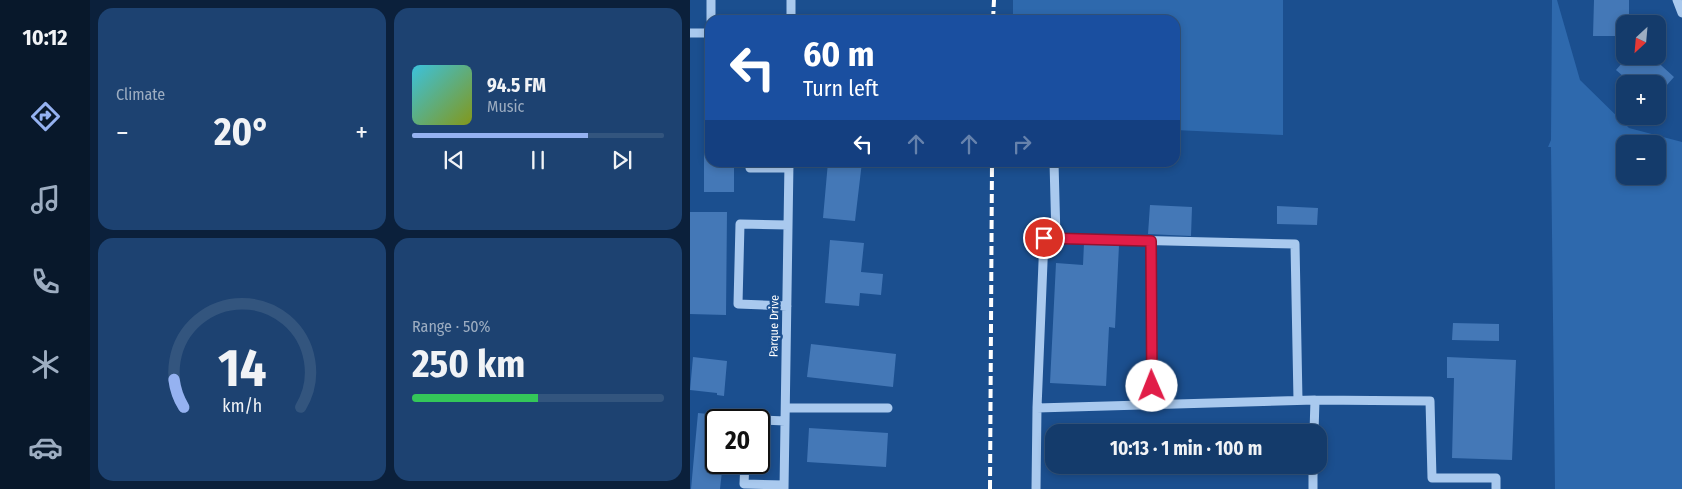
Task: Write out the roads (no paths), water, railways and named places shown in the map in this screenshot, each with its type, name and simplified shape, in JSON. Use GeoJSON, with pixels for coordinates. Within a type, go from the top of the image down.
{"type":"FeatureCollection","features":[{"type":"Feature","properties":{"kind":"street"},"geometry":{"type":"LineString","coordinates":[[711,0],[711,15]]}},
{"type":"Feature","properties":{"kind":"street"},"geometry":{"type":"LineString","coordinates":[[790,15],[791,0]]}},
{"type":"Feature","properties":{"kind":"street"},"geometry":{"type":"LineString","coordinates":[[1677,0],[1682,13]]}},
{"type":"Feature","properties":{"kind":"street"},"geometry":{"type":"LineString","coordinates":[[690,33],[705,33]]}},
{"type":"Feature","properties":{"kind":"street"},"geometry":{"type":"LineString","coordinates":[[750,167],[763,167]]}},
{"type":"Feature","properties":{"kind":"street","name":"Parque Drive"},"geometry":{"type":"LineString","coordinates":[[784,487],[790,167]]}},
{"type":"Feature","properties":{"kind":"street"},"geometry":{"type":"LineString","coordinates":[[1054,167],[1056,238]]}},
{"type":"Feature","properties":{"kind":"street"},"geometry":{"type":"LineString","coordinates":[[787,306],[738,304],[740,224],[788,225]]}},
{"type":"Feature","properties":{"kind":"street"},"geometry":{"type":"LineString","coordinates":[[1036,489],[1037,408],[1044,238],[1296,244],[1298,400]]}},
{"type":"Feature","properties":{"kind":"street"},"geometry":{"type":"LineString","coordinates":[[1151,241],[1153,405]]}},
{"type":"Feature","properties":{"kind":"street"},"geometry":{"type":"LineString","coordinates":[[1037,408],[1298,400],[1430,401],[1432,489]]}},
{"type":"Feature","properties":{"kind":"street"},"geometry":{"type":"LineString","coordinates":[[1314,424],[1315,400]]}},
{"type":"Feature","properties":{"kind":"street"},"geometry":{"type":"LineString","coordinates":[[786,408],[888,408]]}},
{"type":"Feature","properties":{"kind":"street"},"geometry":{"type":"LineString","coordinates":[[770,420],[785,421]]}},
{"type":"Feature","properties":{"kind":"street"},"geometry":{"type":"LineString","coordinates":[[744,474],[744,484],[784,487]]}},
{"type":"Feature","properties":{"kind":"street"},"geometry":{"type":"LineString","coordinates":[[1313,489],[1314,474]]}},
{"type":"Feature","properties":{"kind":"street"},"geometry":{"type":"LineString","coordinates":[[1432,478],[1496,478],[1496,489]]}},
{"type":"Feature","properties":{"kind":"railway"},"geometry":{"type":"LineString","coordinates":[[993,15],[994,0]]}},
{"type":"Feature","properties":{"kind":"railway"},"geometry":{"type":"LineString","coordinates":[[990,489],[992,167]]}}]}
